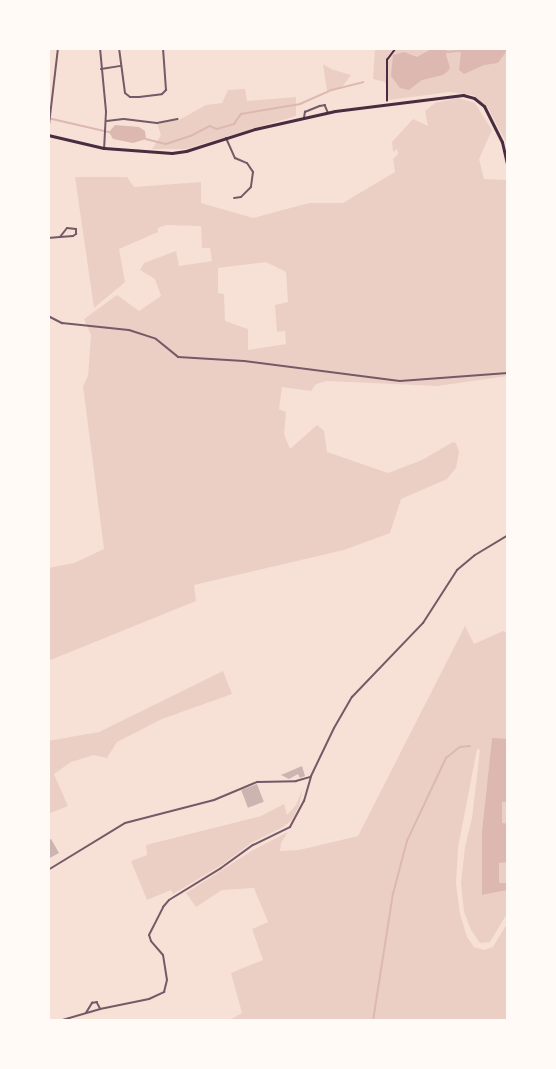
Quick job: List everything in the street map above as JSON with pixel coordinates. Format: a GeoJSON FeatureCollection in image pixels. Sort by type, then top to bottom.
{"type":"FeatureCollection","features":[{"type":"Feature","properties":{"kind":"main road"},"geometry":{"type":"LineString","coordinates":[[48,134],[104,148],[172,153],[328,112],[463,95],[474,98],[484,106],[502,142],[508,167]]}},
{"type":"Feature","properties":{"kind":"street"},"geometry":{"type":"LineString","coordinates":[[48,134],[58,48]]}},
{"type":"Feature","properties":{"kind":"street"},"geometry":{"type":"LineString","coordinates":[[100,48],[106,121],[104,148]]}},
{"type":"Feature","properties":{"kind":"street"},"geometry":{"type":"LineString","coordinates":[[119,48],[125,93],[130,97],[162,94],[168,86],[164,48]]}},
{"type":"Feature","properties":{"kind":"street"},"geometry":{"type":"LineString","coordinates":[[101,69],[121,66]]}},
{"type":"Feature","properties":{"kind":"street"},"geometry":{"type":"LineString","coordinates":[[124,119],[157,123],[178,119]]}},
{"type":"Feature","properties":{"kind":"street"},"geometry":{"type":"LineString","coordinates":[[226,138],[235,158],[247,163],[254,172],[251,187],[241,197],[234,198]]}},
{"type":"Feature","properties":{"kind":"street"},"geometry":{"type":"LineString","coordinates":[[48,238],[60,237],[76,234],[76,229],[67,228],[60,237]]}},
{"type":"Feature","properties":{"kind":"street"},"geometry":{"type":"LineString","coordinates":[[48,316],[62,323],[129,330],[156,339],[178,357],[244,361],[400,381],[508,372]]}},
{"type":"Feature","properties":{"kind":"street"},"geometry":{"type":"LineString","coordinates":[[59,1021],[100,1009],[150,999],[164,993],[167,981],[164,955],[151,941],[149,935],[163,907],[253,845],[290,827],[304,801],[311,776],[340,716],[352,697],[423,623],[453,574],[475,555],[508,535]]}},
{"type":"Feature","properties":{"kind":"street"},"geometry":{"type":"LineString","coordinates":[[48,870],[124,823],[214,800],[257,782],[296,781],[311,776]]}},
{"type":"Feature","properties":{"kind":"lane"},"geometry":{"type":"LineString","coordinates":[[303,118],[305,112],[320,106],[325,105],[328,112]]}},
{"type":"Feature","properties":{"kind":"lane"},"geometry":{"type":"LineString","coordinates":[[106,121],[124,119]]}},
{"type":"Feature","properties":{"kind":"lane"},"geometry":{"type":"LineString","coordinates":[[86,1013],[87,1007],[95,1002],[100,1009]]}},
{"type":"Feature","properties":{"kind":"path"},"geometry":{"type":"LineString","coordinates":[[387,103],[387,60],[396,48]]}},
{"type":"Feature","properties":{"kind":"shaded area"},"geometry":{"type":"Polygon","coordinates":[[[375,48],[508,48],[508,146],[488,108],[473,95],[449,92],[389,100],[385,82],[373,79],[375,48]]]}},
{"type":"Feature","properties":{"kind":"shaded area"},"geometry":{"type":"Polygon","coordinates":[[[433,48],[447,49],[446,55],[450,68],[448,71],[443,75],[422,80],[409,90],[400,88],[391,76],[393,55],[404,52],[417,57],[433,48]]]}},
{"type":"Feature","properties":{"kind":"shaded area"},"geometry":{"type":"Polygon","coordinates":[[[461,48],[508,49],[498,63],[484,65],[464,74],[459,70],[461,53],[457,51],[461,48]]]}},
{"type":"Feature","properties":{"kind":"shaded area"},"geometry":{"type":"Polygon","coordinates":[[[323,64],[351,75],[342,87],[327,91],[323,64]]]}},
{"type":"Feature","properties":{"kind":"shaded area"},"geometry":{"type":"Polygon","coordinates":[[[245,89],[247,101],[296,97],[296,116],[186,149],[152,149],[161,135],[157,124],[179,120],[206,105],[222,103],[228,90],[245,89]]]}},
{"type":"Feature","properties":{"kind":"shaded area"},"geometry":{"type":"Polygon","coordinates":[[[458,98],[475,103],[492,130],[479,159],[484,179],[506,180],[508,186],[508,376],[437,386],[327,381],[316,384],[311,391],[282,387],[279,409],[286,412],[284,434],[290,449],[317,425],[324,431],[327,452],[388,473],[422,460],[453,442],[456,443],[459,452],[456,468],[447,479],[401,499],[390,533],[344,550],[194,585],[196,601],[48,661],[48,568],[74,563],[104,549],[83,386],[88,376],[91,335],[84,319],[117,295],[139,311],[161,296],[155,279],[140,270],[144,263],[176,251],[179,266],[212,261],[210,248],[202,248],[201,226],[166,225],[158,228],[158,232],[119,249],[125,282],[94,308],[75,177],[127,177],[134,187],[201,182],[201,203],[253,218],[309,203],[343,203],[395,172],[393,159],[398,154],[397,149],[393,152],[392,142],[413,119],[428,126],[425,111],[435,103],[458,98]],[[266,262],[218,268],[218,293],[224,294],[225,321],[248,329],[248,350],[286,344],[285,331],[277,332],[275,305],[288,302],[286,272],[266,262]]]}},
{"type":"Feature","properties":{"kind":"shaded area"},"geometry":{"type":"Polygon","coordinates":[[[115,125],[139,127],[145,131],[146,139],[133,143],[113,139],[109,132],[115,125]]]}},
{"type":"Feature","properties":{"kind":"shaded area"},"geometry":{"type":"Polygon","coordinates":[[[465,626],[474,644],[503,631],[508,634],[508,739],[492,739],[482,831],[482,895],[508,890],[508,912],[490,942],[480,943],[471,930],[464,912],[461,883],[465,847],[472,818],[480,750],[477,749],[458,848],[456,884],[460,914],[467,937],[474,947],[484,950],[493,947],[508,922],[508,1021],[228,1021],[242,1013],[231,973],[263,960],[252,929],[268,922],[254,888],[222,890],[196,907],[186,893],[253,850],[288,832],[281,843],[280,851],[299,850],[358,836],[465,626]]]}},
{"type":"Feature","properties":{"kind":"shaded area"},"geometry":{"type":"Polygon","coordinates":[[[223,671],[232,694],[162,719],[117,742],[107,758],[94,755],[71,762],[54,774],[68,806],[48,814],[48,741],[99,732],[223,671]]]}},
{"type":"Feature","properties":{"kind":"shaded area"},"geometry":{"type":"Polygon","coordinates":[[[492,738],[508,739],[508,802],[502,802],[502,823],[508,824],[508,862],[499,863],[499,883],[508,883],[508,890],[482,895],[482,831],[492,738]]]}},
{"type":"Feature","properties":{"kind":"shaded area"},"geometry":{"type":"Polygon","coordinates":[[[303,788],[299,806],[292,820],[283,827],[251,843],[223,864],[173,894],[171,890],[147,900],[131,861],[147,855],[146,845],[261,816],[284,804],[287,815],[296,805],[303,788]]]}},
{"type":"Feature","properties":{"kind":"shaded area"},"geometry":{"type":"Polygon","coordinates":[[[502,802],[508,802],[508,824],[502,824],[502,802]]]}},
{"type":"Feature","properties":{"kind":"shaded area"},"geometry":{"type":"Polygon","coordinates":[[[499,862],[508,862],[508,883],[499,883],[499,862]]]}},
{"type":"Feature","properties":{"kind":"building"},"geometry":{"type":"Polygon","coordinates":[[[302,766],[305,776],[300,778],[298,774],[289,779],[281,775],[302,766]]]}},
{"type":"Feature","properties":{"kind":"building"},"geometry":{"type":"Polygon","coordinates":[[[257,784],[264,802],[248,808],[241,790],[257,784]]]}},
{"type":"Feature","properties":{"kind":"building"},"geometry":{"type":"Polygon","coordinates":[[[51,839],[59,853],[48,859],[48,840],[51,839]]]}},
{"type":"Feature","properties":{"kind":"waterway"},"geometry":{"type":"LineString","coordinates":[[447,52],[457,51]]}},
{"type":"Feature","properties":{"kind":"waterway"},"geometry":{"type":"LineString","coordinates":[[146,139],[166,144],[191,136],[210,126],[217,129],[234,124],[241,114],[300,104],[332,90],[363,82]]}},
{"type":"Feature","properties":{"kind":"waterway"},"geometry":{"type":"LineString","coordinates":[[48,118],[109,132]]}},
{"type":"Feature","properties":{"kind":"waterway"},"geometry":{"type":"LineString","coordinates":[[373,1021],[393,894],[407,841],[446,758],[460,747],[470,746]]}}]}
